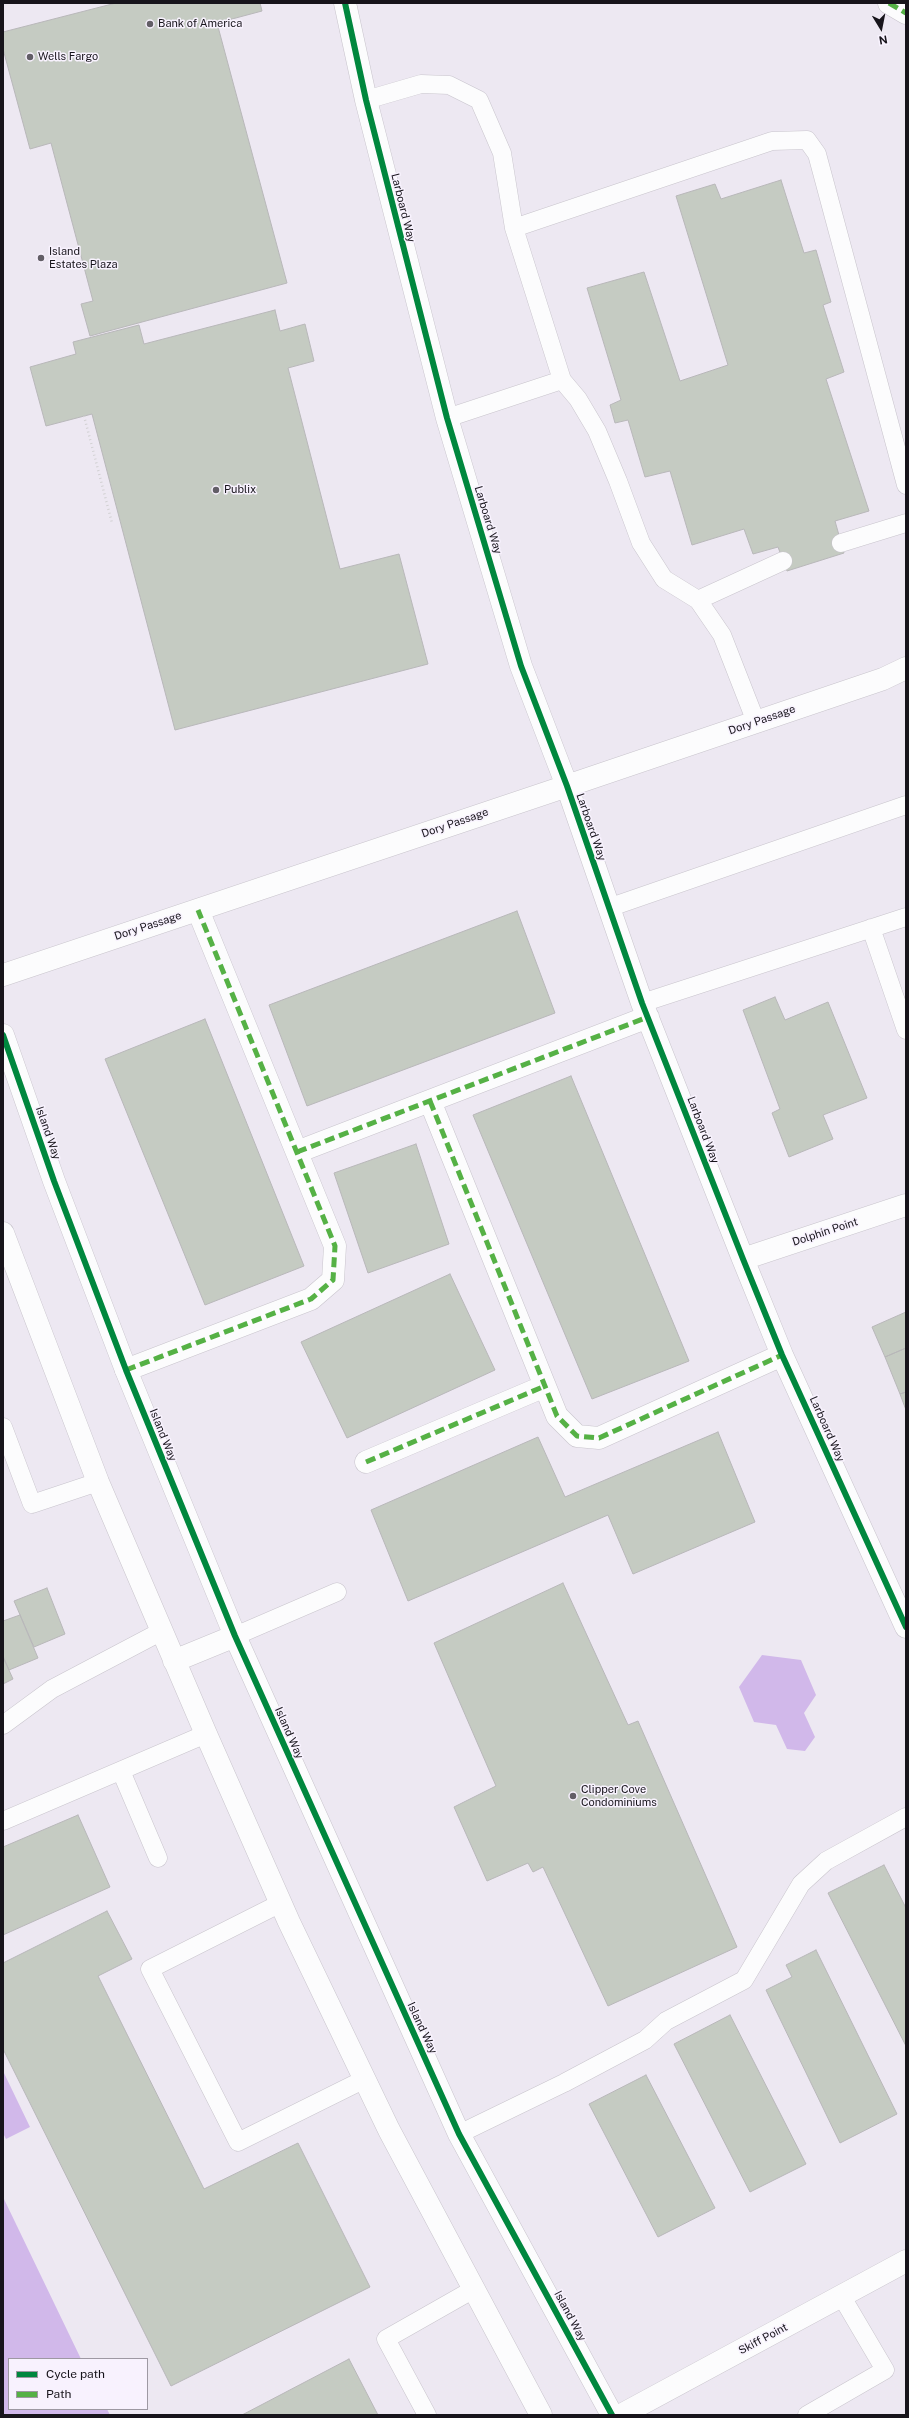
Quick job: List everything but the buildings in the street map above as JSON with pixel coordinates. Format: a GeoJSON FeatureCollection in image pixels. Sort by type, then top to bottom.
{"type":"FeatureCollection","features":[{"type":"Feature","properties":{"kind":"street","name":"Larboard Way"},"geometry":{"type":"LineString","coordinates":[[345,3],[366,100],[446,418],[521,666],[567,786],[608,908],[645,1010],[743,1259],[782,1355],[906,1627]]}},
{"type":"Feature","properties":{"kind":"street"},"geometry":{"type":"LineString","coordinates":[[889,3],[906,13]]}},
{"type":"Feature","properties":{"kind":"street","name":"Dory Passage"},"geometry":{"type":"LineString","coordinates":[[3,975],[883,679],[906,668]]}},
{"type":"Feature","properties":{"kind":"street"},"geometry":{"type":"LineString","coordinates":[[126,1370],[311,1299],[333,1280],[335,1246],[198,910]]}},
{"type":"Feature","properties":{"kind":"street"},"geometry":{"type":"LineString","coordinates":[[297,1152],[430,1101],[645,1010]]}},
{"type":"Feature","properties":{"kind":"street","name":"Island Way"},"geometry":{"type":"LineString","coordinates":[[3,1035],[54,1181],[126,1370],[235,1636],[460,2134],[612,2415]]}},
{"type":"Feature","properties":{"kind":"street"},"geometry":{"type":"LineString","coordinates":[[430,1101],[557,1416],[577,1436],[599,1438],[782,1355]]}},
{"type":"Feature","properties":{"kind":"street","name":"Dolphin Point"},"geometry":{"type":"LineString","coordinates":[[743,1259],[906,1205]]}},
{"type":"Feature","properties":{"kind":"street"},"geometry":{"type":"LineString","coordinates":[[3,1233],[9,1269],[174,1661],[281,1903],[389,2130],[541,2415]]}},
{"type":"Feature","properties":{"kind":"street"},"geometry":{"type":"LineString","coordinates":[[366,1462],[545,1386]]}},
{"type":"Feature","properties":{"kind":"street"},"geometry":{"type":"LineString","coordinates":[[174,1661],[235,1636]]}},
{"type":"Feature","properties":{"kind":"street","name":"Skiff Point"},"geometry":{"type":"LineString","coordinates":[[620,2415],[842,2297],[906,2261]]}},
{"type":"Feature","properties":{"kind":"lane"},"geometry":{"type":"LineString","coordinates":[[366,100],[421,84],[449,85],[479,100],[502,153],[514,228],[562,380],[578,399],[597,431],[618,481],[641,544],[664,579],[698,600],[722,635],[756,722]]}},
{"type":"Feature","properties":{"kind":"lane"},"geometry":{"type":"LineString","coordinates":[[514,228],[772,141],[807,140],[817,154],[906,485]]}},
{"type":"Feature","properties":{"kind":"lane"},"geometry":{"type":"LineString","coordinates":[[446,418],[562,380]]}},
{"type":"Feature","properties":{"kind":"lane"},"geometry":{"type":"LineString","coordinates":[[841,543],[906,523]]}},
{"type":"Feature","properties":{"kind":"lane"},"geometry":{"type":"LineString","coordinates":[[698,600],[783,561]]}},
{"type":"Feature","properties":{"kind":"lane"},"geometry":{"type":"LineString","coordinates":[[608,908],[906,805]]}},
{"type":"Feature","properties":{"kind":"lane"},"geometry":{"type":"LineString","coordinates":[[645,1010],[871,928],[906,917]]}},
{"type":"Feature","properties":{"kind":"lane"},"geometry":{"type":"LineString","coordinates":[[871,928],[906,1030]]}},
{"type":"Feature","properties":{"kind":"lane"},"geometry":{"type":"LineString","coordinates":[[3,1427],[32,1504],[98,1482]]}},
{"type":"Feature","properties":{"kind":"lane"},"geometry":{"type":"LineString","coordinates":[[235,1636],[337,1592]]}},
{"type":"Feature","properties":{"kind":"lane"},"geometry":{"type":"LineString","coordinates":[[3,1725],[52,1689],[162,1631]]}},
{"type":"Feature","properties":{"kind":"lane"},"geometry":{"type":"LineString","coordinates":[[3,1821],[206,1734]]}},
{"type":"Feature","properties":{"kind":"lane"},"geometry":{"type":"LineString","coordinates":[[121,1770],[158,1858]]}},
{"type":"Feature","properties":{"kind":"lane"},"geometry":{"type":"LineString","coordinates":[[460,2134],[564,2083],[646,2040],[666,2021],[744,1980],[801,1884],[826,1861],[906,1817]]}},
{"type":"Feature","properties":{"kind":"lane"},"geometry":{"type":"LineString","coordinates":[[281,1903],[150,1970],[238,2142],[365,2079]]}},
{"type":"Feature","properties":{"kind":"lane"},"geometry":{"type":"LineString","coordinates":[[427,2415],[386,2339],[474,2289]]}},
{"type":"Feature","properties":{"kind":"lane"},"geometry":{"type":"LineString","coordinates":[[807,2415],[885,2370],[842,2297]]}},
{"type":"Feature","properties":{"kind":"path"},"geometry":{"type":"LineString","coordinates":[[84,416],[112,524]]}},
{"type":"Feature","properties":{"kind":"shaded area"},"geometry":{"type":"Polygon","coordinates":[[[762,1655],[801,1660],[816,1695],[804,1713],[815,1737],[805,1751],[787,1749],[776,1725],[754,1722],[739,1687],[762,1655]]]}},
{"type":"Feature","properties":{"kind":"shaded area"},"geometry":{"type":"Polygon","coordinates":[[[3,2071],[30,2127],[6,2139],[3,2133],[3,2071]]]}},
{"type":"Feature","properties":{"kind":"shaded area"},"geometry":{"type":"Polygon","coordinates":[[[3,2197],[81,2358],[8,2358],[8,2410],[108,2410],[110,2415],[3,2415],[3,2197]]]}},
{"type":"Feature","properties":{"kind":"marked path"},"geometry":{"type":"LineString","coordinates":[[889,3],[906,13]]}},
{"type":"Feature","properties":{"kind":"marked path"},"geometry":{"type":"LineString","coordinates":[[126,1370],[311,1299],[333,1280],[335,1246],[198,910]]}},
{"type":"Feature","properties":{"kind":"marked path"},"geometry":{"type":"LineString","coordinates":[[297,1152],[648,1017]]}},
{"type":"Feature","properties":{"kind":"marked path"},"geometry":{"type":"LineString","coordinates":[[430,1101],[557,1416],[577,1436],[599,1438],[782,1355]]}},
{"type":"Feature","properties":{"kind":"marked path"},"geometry":{"type":"LineString","coordinates":[[366,1462],[545,1386]]}},
{"type":"Feature","properties":{"kind":"cycle path"},"geometry":{"type":"LineString","coordinates":[[345,3],[366,100],[447,418],[521,666],[567,786],[642,1003],[743,1259],[782,1355],[906,1627]]}},
{"type":"Feature","properties":{"kind":"cycle path"},"geometry":{"type":"LineString","coordinates":[[3,1035],[54,1181],[126,1370],[235,1636],[459,2134],[612,2415]]}},
{"type":"Feature","properties":{"kind":"place","name":"Bank of America"},"geometry":{"type":"Point","coordinates":[150,24]}},
{"type":"Feature","properties":{"kind":"place","name":"Wells Fargo"},"geometry":{"type":"Point","coordinates":[30,57]}},
{"type":"Feature","properties":{"kind":"place","name":"Island Estates Plaza"},"geometry":{"type":"Point","coordinates":[41,258]}},
{"type":"Feature","properties":{"kind":"place","name":"Publix"},"geometry":{"type":"Point","coordinates":[216,490]}},
{"type":"Feature","properties":{"kind":"place","name":"Clipper Cove Condominiums"},"geometry":{"type":"Point","coordinates":[573,1796]}}]}
